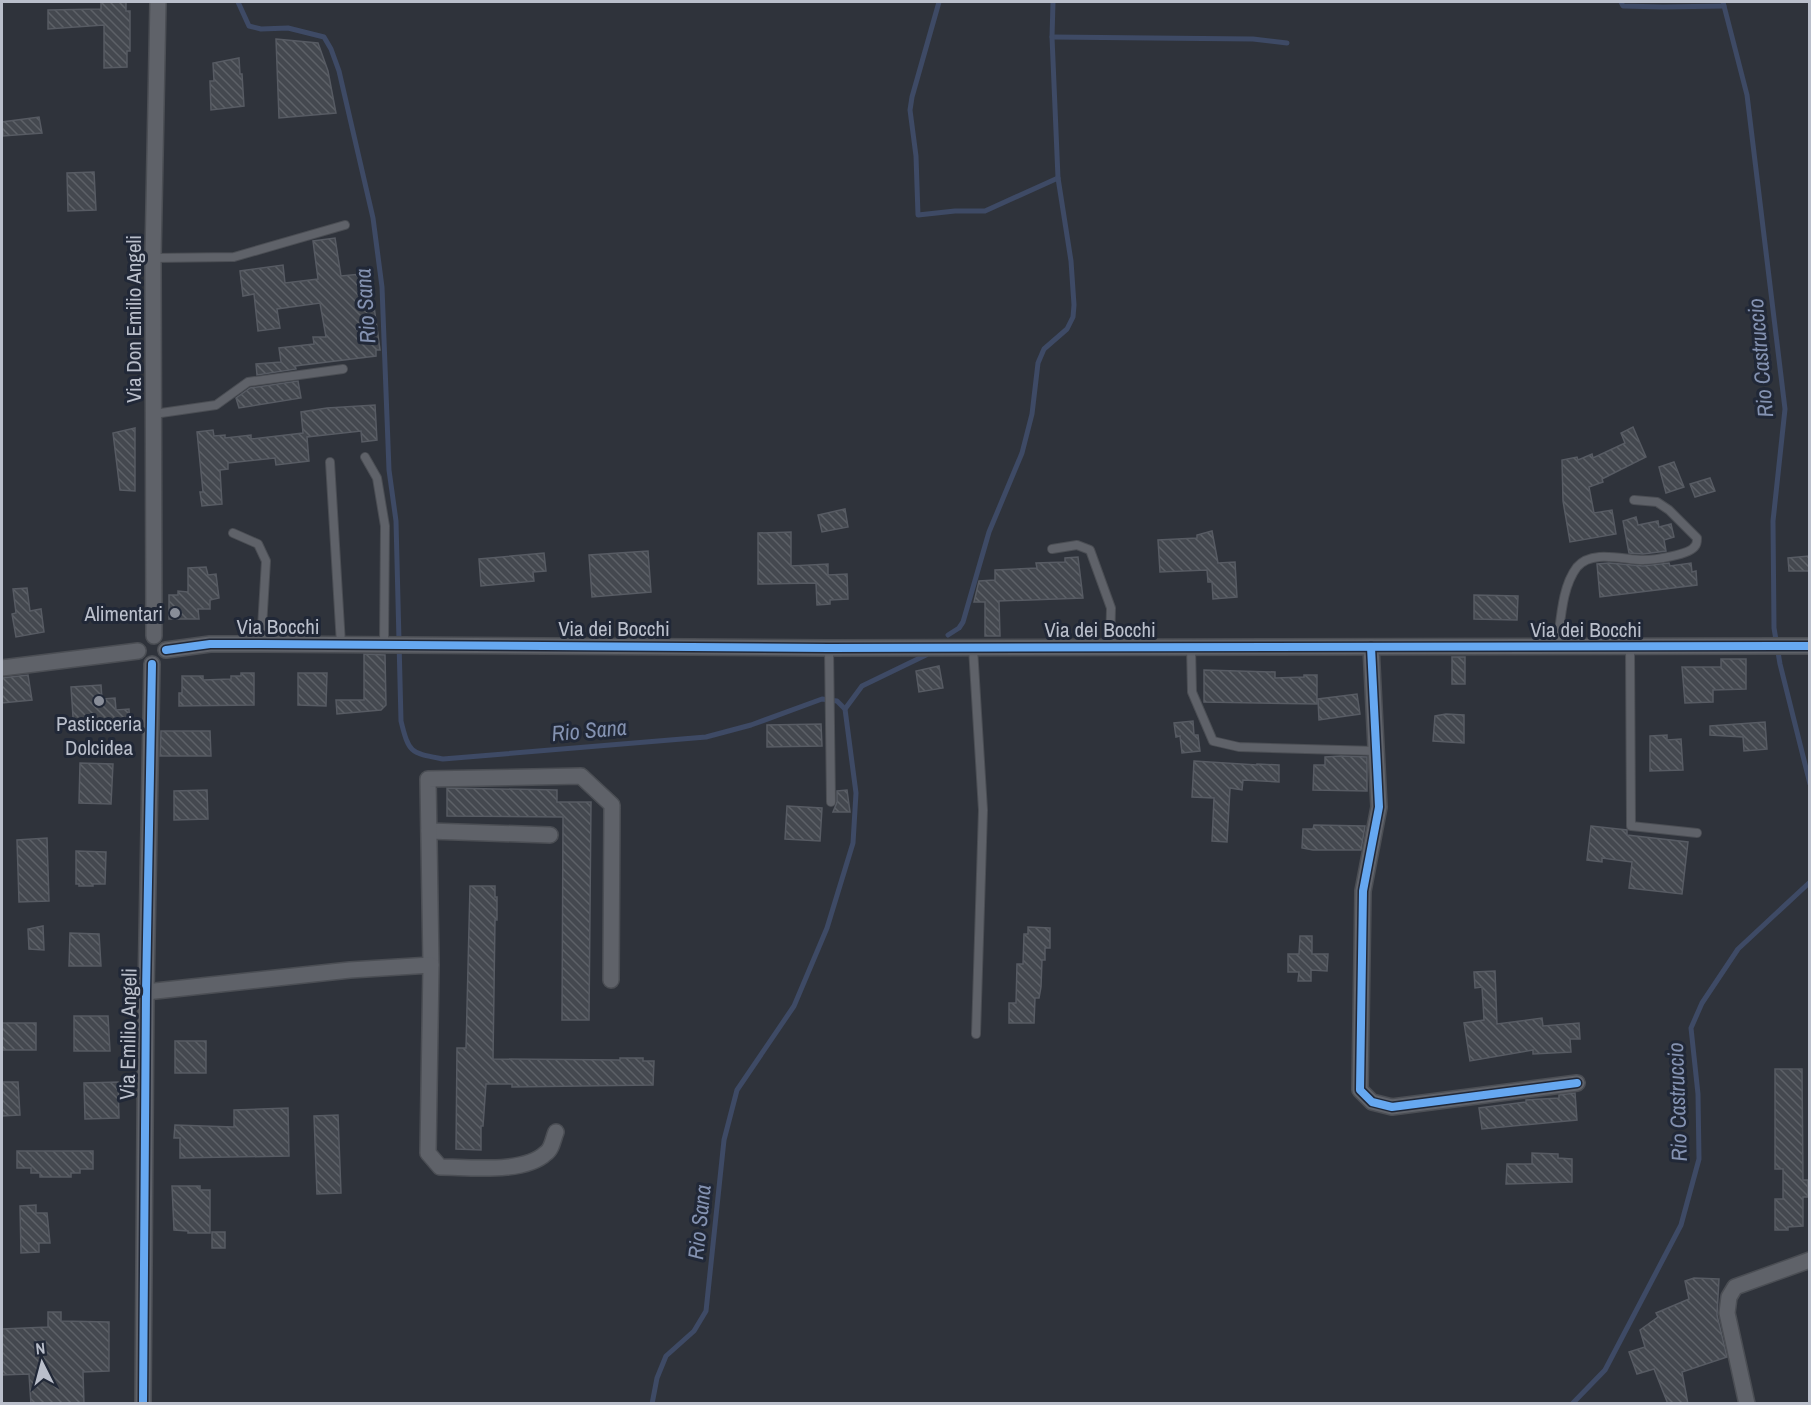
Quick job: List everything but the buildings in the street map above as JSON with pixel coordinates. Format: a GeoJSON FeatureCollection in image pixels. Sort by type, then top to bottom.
{"type":"FeatureCollection","features":[{"type":"Feature","properties":{"kind":"street","name":"Via Don Emilio Angeli"},"geometry":{"type":"LineString","coordinates":[[154,636],[153,258],[158,2]]}},
{"type":"Feature","properties":{"kind":"street"},"geometry":{"type":"LineString","coordinates":[[154,636],[162,641],[166,650],[161,662],[148,664],[140,659],[138,646],[144,638],[154,636]]}},
{"type":"Feature","properties":{"kind":"street","name":"Via Bocchi"},"geometry":{"type":"LineString","coordinates":[[166,650],[210,644],[387,645]]}},
{"type":"Feature","properties":{"kind":"street","name":"Via dei Bocchi"},"geometry":{"type":"LineString","coordinates":[[387,645],[829,648],[1809,646]]}},
{"type":"Feature","properties":{"kind":"street"},"geometry":{"type":"LineString","coordinates":[[1371,647],[1379,807],[1363,891],[1360,1090],[1372,1102],[1392,1107],[1577,1083]]}},
{"type":"Feature","properties":{"kind":"street"},"geometry":{"type":"LineString","coordinates":[[2,668],[138,651]]}},
{"type":"Feature","properties":{"kind":"street","name":"Via Emilio Angeli"},"geometry":{"type":"LineString","coordinates":[[143,1404],[146,992],[152,664]]}},
{"type":"Feature","properties":{"kind":"street"},"geometry":{"type":"LineString","coordinates":[[556,1132],[549,1152],[537,1160],[516,1167],[440,1167],[428,1153],[431,965],[428,779],[581,776],[612,805],[611,980]]}},
{"type":"Feature","properties":{"kind":"street"},"geometry":{"type":"LineString","coordinates":[[429,831],[550,835]]}},
{"type":"Feature","properties":{"kind":"street"},"geometry":{"type":"LineString","coordinates":[[146,992],[350,970],[431,965]]}},
{"type":"Feature","properties":{"kind":"street"},"geometry":{"type":"LineString","coordinates":[[1747,1404],[1727,1313],[1729,1297],[1735,1287],[1809,1260]]}},
{"type":"Feature","properties":{"kind":"lane"},"geometry":{"type":"LineString","coordinates":[[153,258],[234,257],[345,225]]}},
{"type":"Feature","properties":{"kind":"lane"},"geometry":{"type":"LineString","coordinates":[[154,414],[216,405],[248,382],[343,369]]}},
{"type":"Feature","properties":{"kind":"lane"},"geometry":{"type":"LineString","coordinates":[[365,457],[377,478],[385,526],[387,645]]}},
{"type":"Feature","properties":{"kind":"lane"},"geometry":{"type":"LineString","coordinates":[[330,462],[341,644]]}},
{"type":"Feature","properties":{"kind":"lane"},"geometry":{"type":"LineString","coordinates":[[1557,646],[1568,582],[1579,565],[1590,559],[1607,557],[1642,560],[1662,558],[1694,549],[1697,538],[1669,510],[1657,502],[1634,500]]}},
{"type":"Feature","properties":{"kind":"lane"},"geometry":{"type":"LineString","coordinates":[[233,533],[258,544],[266,561],[261,644]]}},
{"type":"Feature","properties":{"kind":"lane"},"geometry":{"type":"LineString","coordinates":[[1052,549],[1077,545],[1090,550],[1111,608],[1110,647]]}},
{"type":"Feature","properties":{"kind":"lane"},"geometry":{"type":"LineString","coordinates":[[1191,647],[1192,692],[1213,741],[1239,747],[1376,751]]}},
{"type":"Feature","properties":{"kind":"lane"},"geometry":{"type":"LineString","coordinates":[[1630,647],[1631,826],[1697,833]]}},
{"type":"Feature","properties":{"kind":"lane"},"geometry":{"type":"LineString","coordinates":[[829,648],[831,802]]}},
{"type":"Feature","properties":{"kind":"lane"},"geometry":{"type":"LineString","coordinates":[[973,648],[983,810],[976,1034]]}},
{"type":"Feature","properties":{"kind":"waterway","name":"Rio Sana"},"geometry":{"type":"LineString","coordinates":[[238,2],[249,26],[261,29],[288,28],[324,37],[339,71],[373,218],[382,287],[389,470],[396,521],[401,721],[409,746],[418,753],[443,759],[706,737],[751,725],[822,699],[837,701],[845,709],[856,793],[853,843],[827,928],[794,1006],[737,1090],[724,1140],[706,1311],[694,1331],[666,1356],[657,1378],[652,1404]]}},
{"type":"Feature","properties":{"kind":"waterway"},"geometry":{"type":"LineString","coordinates":[[939,2],[910,110],[916,156],[918,215],[985,211],[1058,178]]}},
{"type":"Feature","properties":{"kind":"waterway"},"geometry":{"type":"LineString","coordinates":[[948,635],[959,628],[963,622],[989,532],[1022,453],[1032,414],[1038,363],[1044,349],[1067,329],[1073,317],[1071,261],[1058,178],[1052,37],[1053,2]]}},
{"type":"Feature","properties":{"kind":"waterway"},"geometry":{"type":"LineString","coordinates":[[1621,2],[1623,6],[1724,6]]}},
{"type":"Feature","properties":{"kind":"waterway","name":"Rio Castruccio"},"geometry":{"type":"LineString","coordinates":[[1723,2],[1747,95],[1785,409],[1773,521],[1774,628],[1780,664],[1810,784]]}},
{"type":"Feature","properties":{"kind":"waterway"},"geometry":{"type":"LineString","coordinates":[[1052,37],[1253,39],[1287,43]]}},
{"type":"Feature","properties":{"kind":"waterway"},"geometry":{"type":"LineString","coordinates":[[845,709],[862,686],[926,655]]}},
{"type":"Feature","properties":{"kind":"waterway","name":"Rio Castruccio"},"geometry":{"type":"LineString","coordinates":[[1572,1404],[1605,1370],[1681,1225],[1699,1159],[1698,1094],[1691,1028],[1702,1003],[1738,949],[1810,882]]}},
{"type":"Feature","properties":{"kind":"cycle path"},"geometry":{"type":"LineString","coordinates":[[166,650],[210,644],[829,648],[1810,646]]}},
{"type":"Feature","properties":{"kind":"cycle path"},"geometry":{"type":"LineString","coordinates":[[1371,647],[1379,807],[1363,891],[1360,1090],[1372,1102],[1392,1107],[1577,1083]]}},
{"type":"Feature","properties":{"kind":"cycle path"},"geometry":{"type":"LineString","coordinates":[[143,1404],[146,992],[152,664]]}},
{"type":"Feature","properties":{"kind":"place","name":"Alimentari"},"geometry":{"type":"Point","coordinates":[175,613]}},
{"type":"Feature","properties":{"kind":"place","name":"Pasticceria Dolcidea"},"geometry":{"type":"Point","coordinates":[99,701]}}]}
